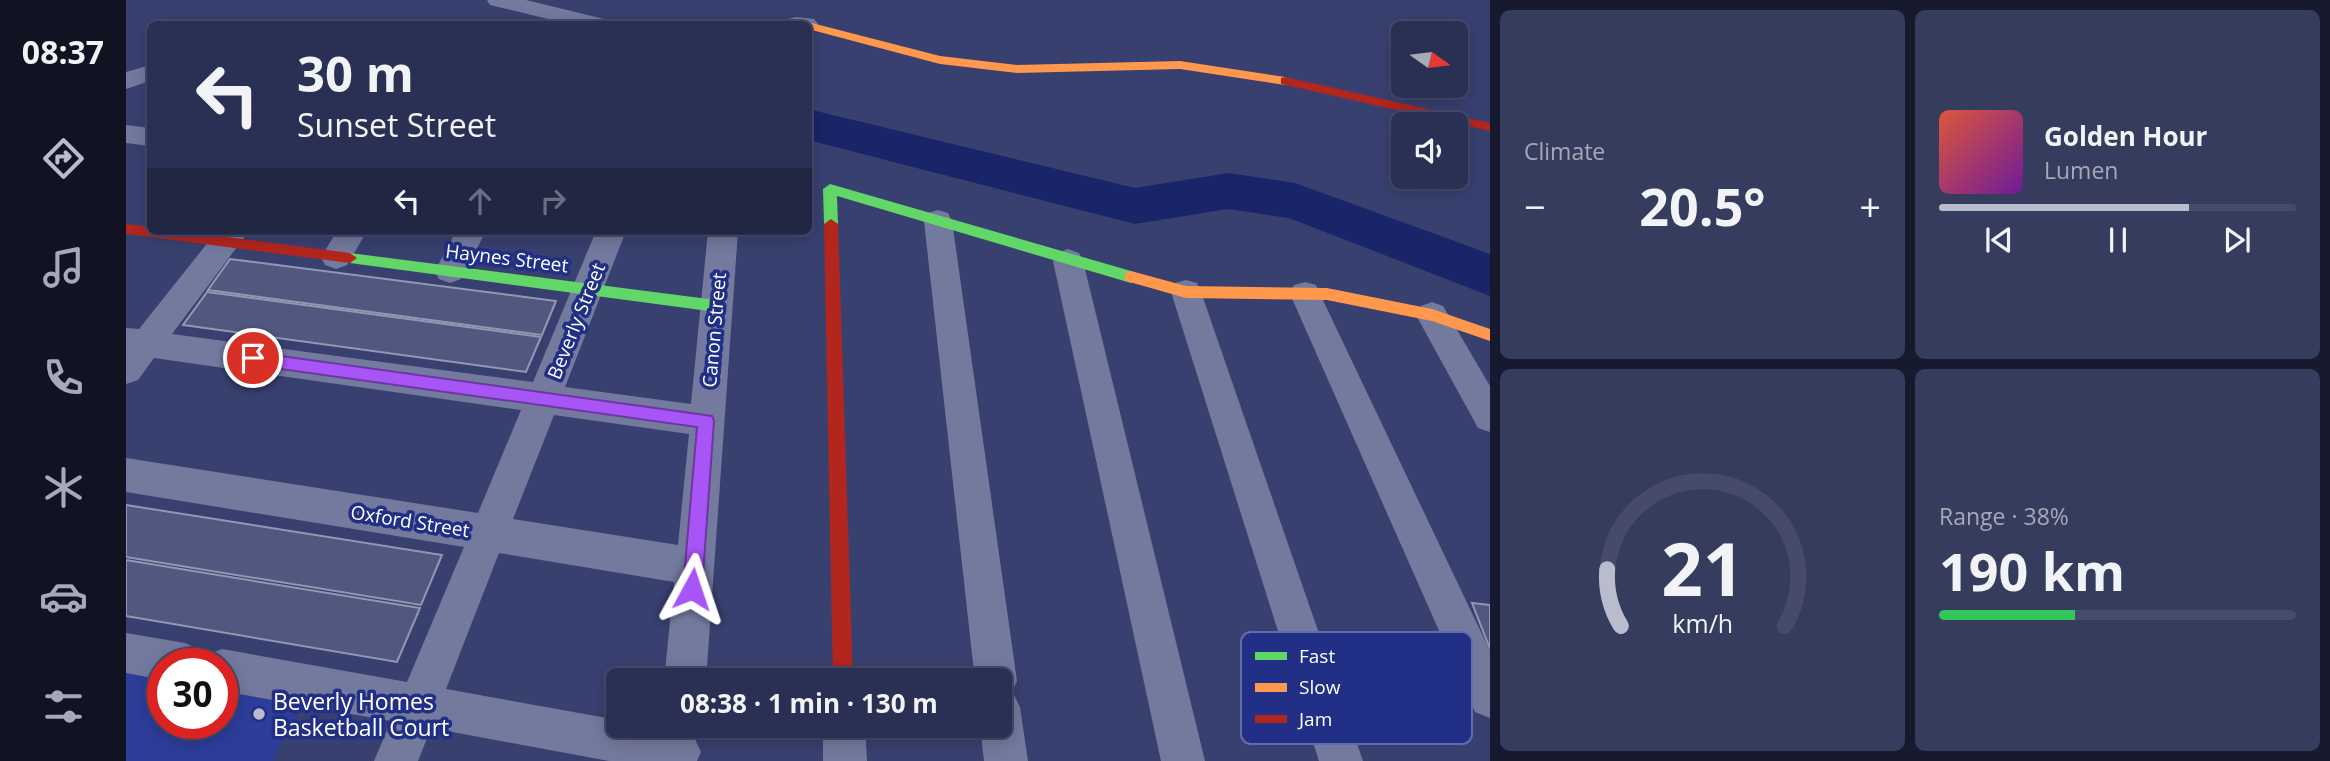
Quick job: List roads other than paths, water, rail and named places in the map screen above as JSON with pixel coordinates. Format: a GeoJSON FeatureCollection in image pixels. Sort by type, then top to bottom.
{"type":"FeatureCollection","features":[{"type":"Feature","properties":{"kind":"street"},"geometry":{"type":"LineString","coordinates":[[498,0],[584,21]]}},
{"type":"Feature","properties":{"kind":"street"},"geometry":{"type":"LineString","coordinates":[[812,26],[940,60],[1017,69],[1180,65],[1268,77],[1490,127]]}},
{"type":"Feature","properties":{"kind":"street"},"geometry":{"type":"LineString","coordinates":[[126,134],[147,137]]}},
{"type":"Feature","properties":{"kind":"street"},"geometry":{"type":"LineString","coordinates":[[843,668],[830,189],[1068,261],[1186,292],[1327,294],[1432,315],[1490,335]]}},
{"type":"Feature","properties":{"kind":"street"},"geometry":{"type":"LineString","coordinates":[[939,221],[994,668]]}},
{"type":"Feature","properties":{"kind":"street","name":"Haynes Street"},"geometry":{"type":"LineString","coordinates":[[126,229],[147,231]]}},
{"type":"Feature","properties":{"kind":"street","name":"Haynes Street"},"geometry":{"type":"LineString","coordinates":[[203,235],[229,237],[336,257],[716,306]]}},
{"type":"Feature","properties":{"kind":"street"},"geometry":{"type":"LineString","coordinates":[[336,257],[350,235]]}},
{"type":"Feature","properties":{"kind":"street"},"geometry":{"type":"LineString","coordinates":[[450,271],[469,235]]}},
{"type":"Feature","properties":{"kind":"street","name":"Beverly Street"},"geometry":{"type":"LineString","coordinates":[[396,761],[609,235]]}},
{"type":"Feature","properties":{"kind":"street","name":"Canon Street"},"geometry":{"type":"LineString","coordinates":[[686,668],[723,235]]}},
{"type":"Feature","properties":{"kind":"street"},"geometry":{"type":"LineString","coordinates":[[126,370],[136,342],[229,237]]}},
{"type":"Feature","properties":{"kind":"street"},"geometry":{"type":"LineString","coordinates":[[1068,261],[1183,761]]}},
{"type":"Feature","properties":{"kind":"street"},"geometry":{"type":"LineString","coordinates":[[1186,292],[1298,632]]}},
{"type":"Feature","properties":{"kind":"street"},"geometry":{"type":"LineString","coordinates":[[1305,293],[1460,632]]}},
{"type":"Feature","properties":{"kind":"street"},"geometry":{"type":"LineString","coordinates":[[1432,315],[1490,417]]}},
{"type":"Feature","properties":{"kind":"street"},"geometry":{"type":"LineString","coordinates":[[136,342],[706,421]]}},
{"type":"Feature","properties":{"kind":"street","name":"Oxford Street"},"geometry":{"type":"LineString","coordinates":[[126,475],[694,566]]}},
{"type":"Feature","properties":{"kind":"street"},"geometry":{"type":"LineString","coordinates":[[126,653],[147,656]]}},
{"type":"Feature","properties":{"kind":"street"},"geometry":{"type":"LineString","coordinates":[[1472,658],[1490,697]]}},
{"type":"Feature","properties":{"kind":"street"},"geometry":{"type":"LineString","coordinates":[[238,673],[679,746]]}},
{"type":"Feature","properties":{"kind":"street"},"geometry":{"type":"LineString","coordinates":[[844,738],[845,761]]}},
{"type":"Feature","properties":{"kind":"street"},"geometry":{"type":"LineString","coordinates":[[1003,738],[1006,761]]}},
{"type":"Feature","properties":{"kind":"street"},"geometry":{"type":"LineString","coordinates":[[1335,744],[1341,761]]}},
{"type":"Feature","properties":{"kind":"waterway"},"geometry":{"type":"LineString","coordinates":[[812,125],[1135,206],[1228,191],[1295,201],[1490,275]]}},
{"type":"Feature","properties":{"kind":"place","name":"Beverly Homes Basketball Court"},"geometry":{"type":"Point","coordinates":[259,714]}}]}
